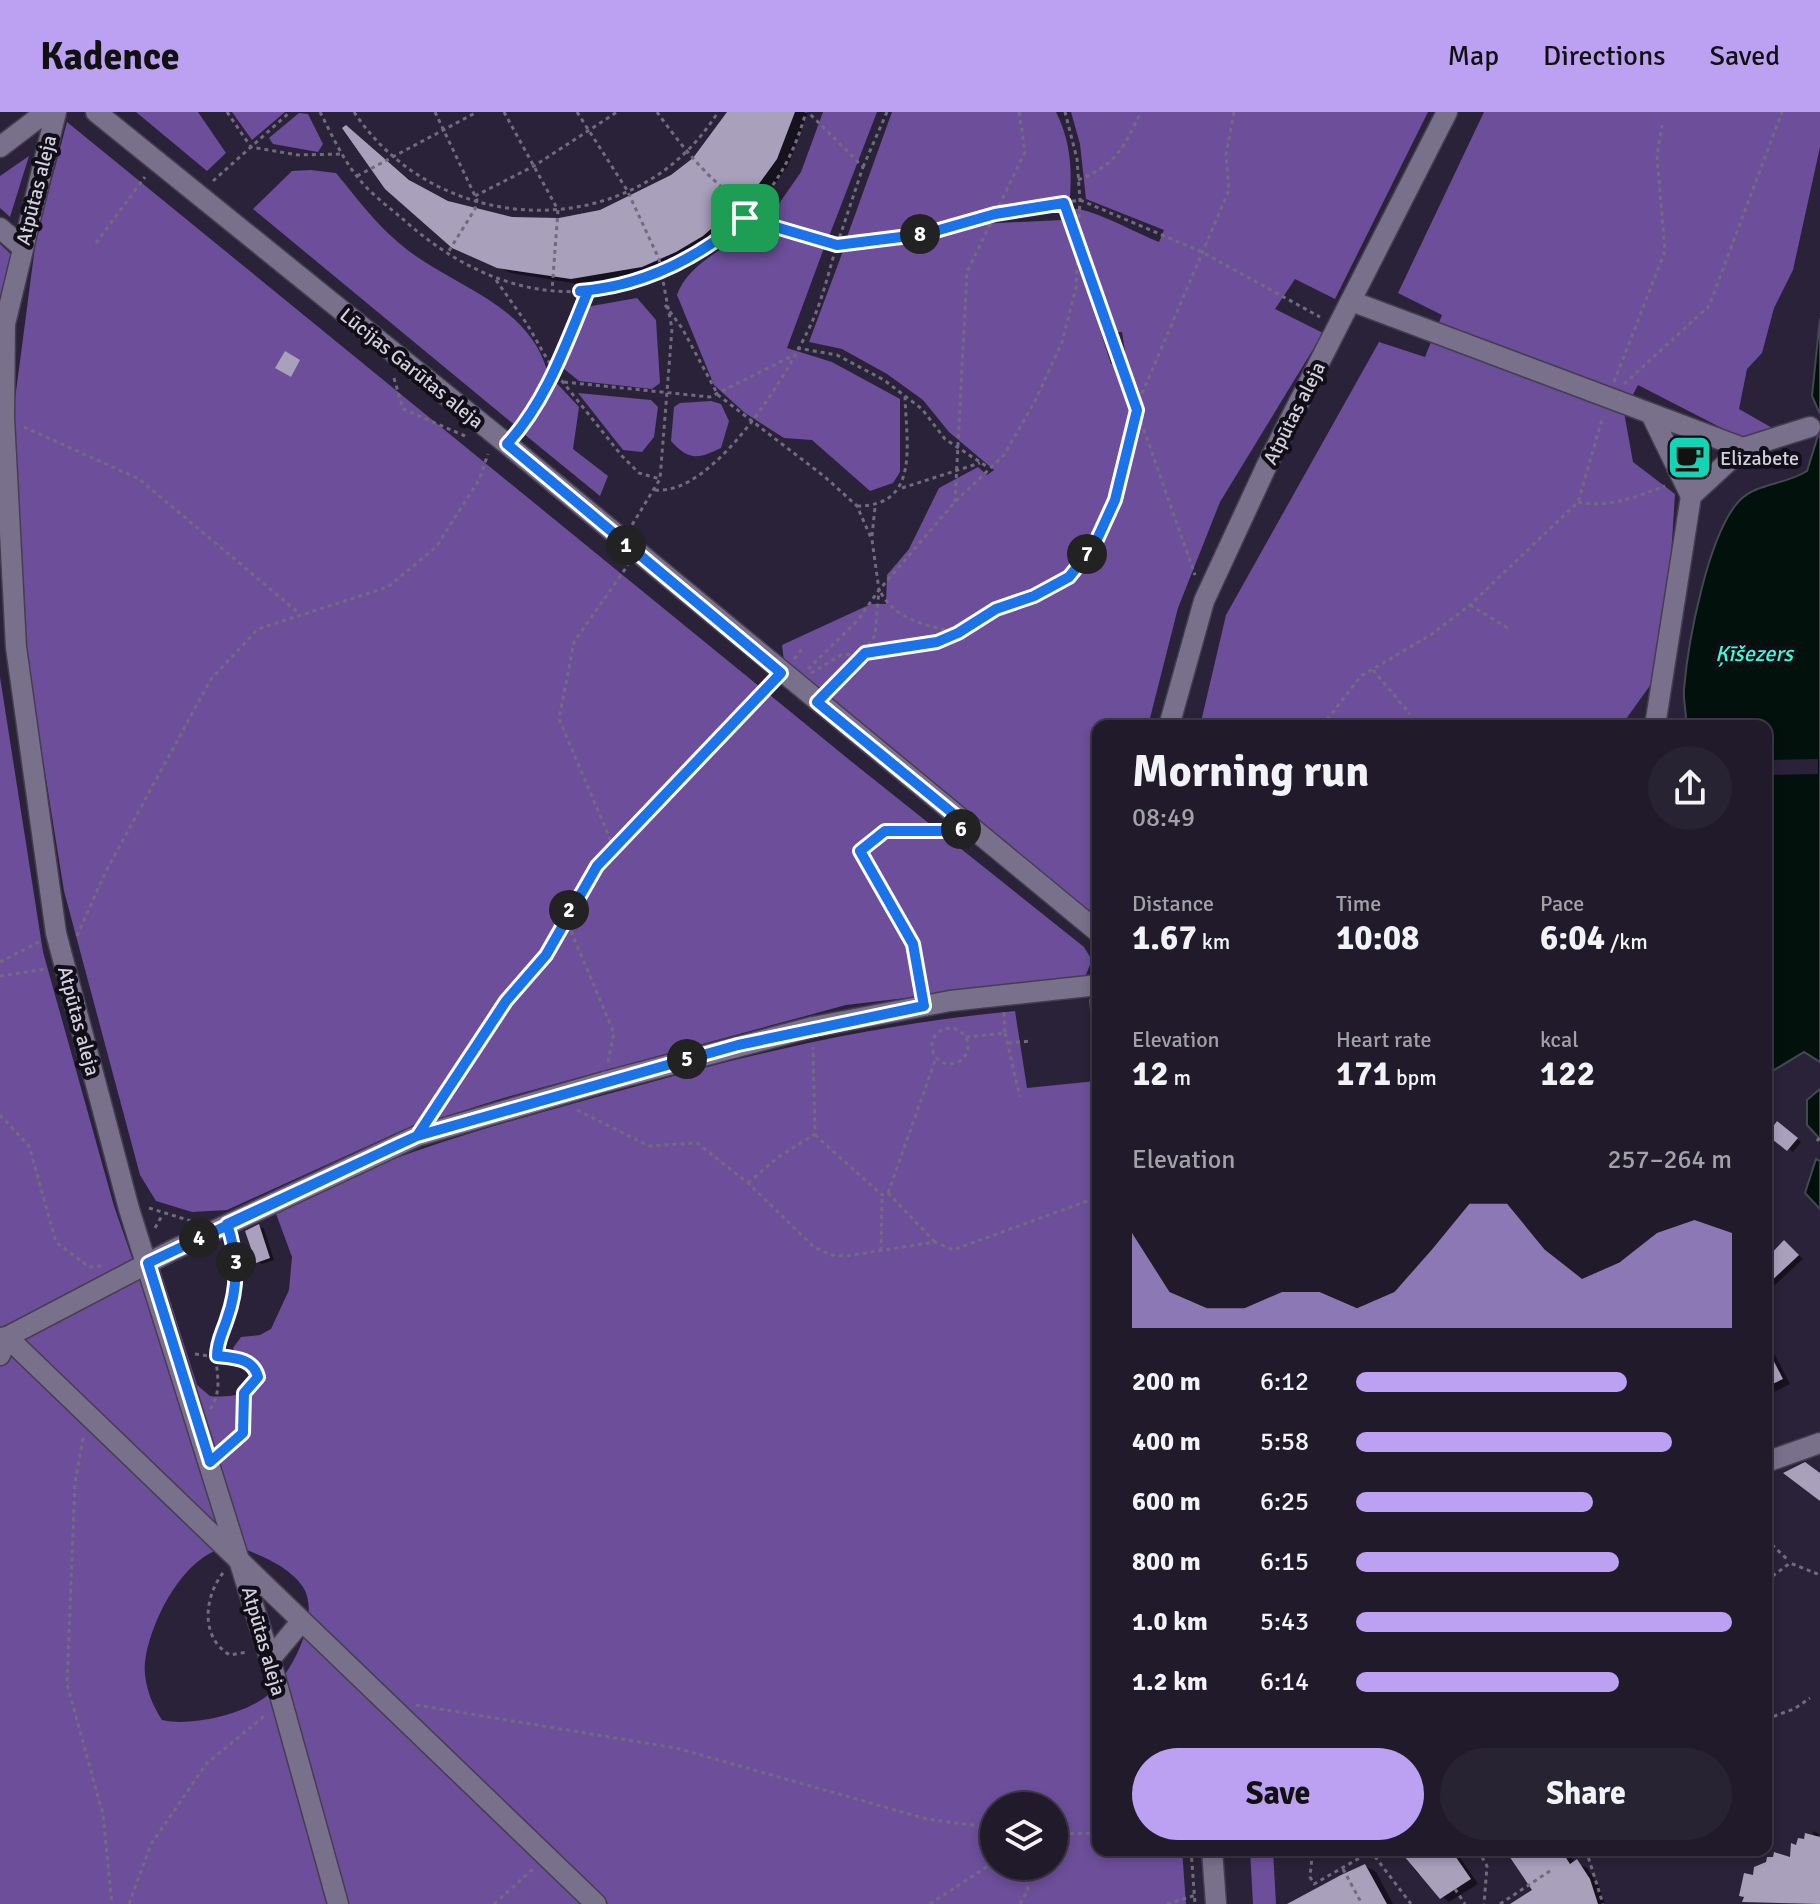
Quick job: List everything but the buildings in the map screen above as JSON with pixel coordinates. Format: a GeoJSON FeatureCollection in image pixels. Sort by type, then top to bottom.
{"type":"FeatureCollection","features":[{"type":"Feature","properties":{"kind":"street"},"geometry":{"type":"LineString","coordinates":[[0,147],[46,112]]}},
{"type":"Feature","properties":{"kind":"street","name":"Atpūtas aleja"},"geometry":{"type":"LineString","coordinates":[[56,112],[5,324],[4,418],[16,647],[56,933],[129,1209],[268,1653],[338,1904]]}},
{"type":"Feature","properties":{"kind":"street","name":"Lūcijas Garūtas aleja"},"geometry":{"type":"LineString","coordinates":[[96,112],[499,446],[620,540],[1092,927]]}},
{"type":"Feature","properties":{"kind":"street","name":"Atpūtas aleja"},"geometry":{"type":"LineString","coordinates":[[1171,720],[1204,601],[1267,465],[1447,112]]}},
{"type":"Feature","properties":{"kind":"street"},"geometry":{"type":"LineString","coordinates":[[0,228],[22,247]]}},
{"type":"Feature","properties":{"kind":"street"},"geometry":{"type":"LineString","coordinates":[[1351,301],[1743,448]]}},
{"type":"Feature","properties":{"kind":"street"},"geometry":{"type":"LineString","coordinates":[[1651,414],[1691,496],[1656,720]]}},
{"type":"Feature","properties":{"kind":"street"},"geometry":{"type":"LineString","coordinates":[[1691,496],[1743,448],[1810,427]]}},
{"type":"Feature","properties":{"kind":"street"},"geometry":{"type":"LineString","coordinates":[[596,1904],[87,1415],[2,1344],[148,1263],[417,1136],[553,1096],[813,1027],[924,1006],[1092,986]]}},
{"type":"Feature","properties":{"kind":"street"},"geometry":{"type":"LineString","coordinates":[[1772,1460],[1820,1443]]}},
{"type":"Feature","properties":{"kind":"street"},"geometry":{"type":"LineString","coordinates":[[268,1653],[301,1622]]}},
{"type":"Feature","properties":{"kind":"street"},"geometry":{"type":"LineString","coordinates":[[1208,1896],[1211,1856]]}},
{"type":"Feature","properties":{"kind":"path"},"geometry":{"type":"LineString","coordinates":[[227,112],[251,147],[298,155],[342,154]]}},
{"type":"Feature","properties":{"kind":"path"},"geometry":{"type":"LineString","coordinates":[[201,196],[290,112]]}},
{"type":"Feature","properties":{"kind":"path"},"geometry":{"type":"LineString","coordinates":[[320,112],[357,176],[447,254],[496,280],[552,290],[588,291]]}},
{"type":"Feature","properties":{"kind":"path"},"geometry":{"type":"LineString","coordinates":[[354,112],[368,134],[418,176],[477,204],[558,210],[604,201],[642,184],[687,151],[718,112]]}},
{"type":"Feature","properties":{"kind":"path"},"geometry":{"type":"LineString","coordinates":[[435,112],[477,204],[447,254]]}},
{"type":"Feature","properties":{"kind":"path"},"geometry":{"type":"LineString","coordinates":[[357,176],[477,112]]}},
{"type":"Feature","properties":{"kind":"path"},"geometry":{"type":"LineString","coordinates":[[504,112],[558,210],[552,290]]}},
{"type":"Feature","properties":{"kind":"path"},"geometry":{"type":"LineString","coordinates":[[577,112],[627,190],[659,259],[665,305],[672,329],[660,479],[620,540]]}},
{"type":"Feature","properties":{"kind":"path"},"geometry":{"type":"LineString","coordinates":[[475,196],[534,166],[617,112]]}},
{"type":"Feature","properties":{"kind":"path"},"geometry":{"type":"LineString","coordinates":[[657,112],[687,151],[743,203],[755,208]]}},
{"type":"Feature","properties":{"kind":"path"},"geometry":{"type":"LineString","coordinates":[[588,291],[580,291],[608,289],[662,273],[745,218],[793,155],[807,112],[863,167]]}},
{"type":"Feature","properties":{"kind":"path"},"geometry":{"type":"LineString","coordinates":[[655,490],[671,491],[687,484],[734,444],[793,355],[812,322],[863,167],[887,112]]}},
{"type":"Feature","properties":{"kind":"path"},"geometry":{"type":"LineString","coordinates":[[955,502],[967,272],[1025,152],[1019,112]]}},
{"type":"Feature","properties":{"kind":"path"},"geometry":{"type":"LineString","coordinates":[[417,1136],[506,1001],[546,955],[565,917],[597,866],[788,678],[858,620],[879,590],[955,502],[1004,455],[1035,401],[1062,342],[1076,288],[1080,200],[1065,112]]}},
{"type":"Feature","properties":{"kind":"path"},"geometry":{"type":"LineString","coordinates":[[1078,180],[1104,169],[1124,146],[1141,112]]}},
{"type":"Feature","properties":{"kind":"path"},"geometry":{"type":"LineString","coordinates":[[788,678],[841,655],[937,642],[958,633],[996,609],[1034,596],[1069,577],[1094,546],[1115,500],[1137,410],[1229,190],[1226,155],[1234,112]]}},
{"type":"Feature","properties":{"kind":"path"},"geometry":{"type":"LineString","coordinates":[[1609,397],[1709,306],[1782,112]]}},
{"type":"Feature","properties":{"kind":"path"},"geometry":{"type":"LineString","coordinates":[[1327,720],[1361,676],[1432,634],[1470,605],[1578,502],[1626,344],[1665,251],[1657,156],[1662,125]]}},
{"type":"Feature","properties":{"kind":"path"},"geometry":{"type":"LineString","coordinates":[[96,243],[157,162]]}},
{"type":"Feature","properties":{"kind":"path"},"geometry":{"type":"LineString","coordinates":[[745,218],[837,245],[925,234],[995,214],[1080,200],[1202,252],[1339,326]]}},
{"type":"Feature","properties":{"kind":"path"},"geometry":{"type":"LineString","coordinates":[[1064,203],[1204,601]]}},
{"type":"Feature","properties":{"kind":"path"},"geometry":{"type":"LineString","coordinates":[[496,280],[527,324],[554,371],[622,456],[639,473],[660,479]]}},
{"type":"Feature","properties":{"kind":"path"},"geometry":{"type":"LineString","coordinates":[[0,976],[64,967],[105,873],[211,679],[258,629],[388,587],[436,547],[499,446],[520,430],[554,371],[588,291]]}},
{"type":"Feature","properties":{"kind":"path"},"geometry":{"type":"LineString","coordinates":[[665,305],[682,328],[718,395],[749,423],[825,477],[857,506],[872,540]]}},
{"type":"Feature","properties":{"kind":"path"},"geometry":{"type":"LineString","coordinates":[[797,348],[837,355],[884,380],[922,409],[945,439],[989,469]]}},
{"type":"Feature","properties":{"kind":"path"},"geometry":{"type":"LineString","coordinates":[[564,382],[667,395],[718,395],[778,366],[793,355]]}},
{"type":"Feature","properties":{"kind":"path"},"geometry":{"type":"LineString","coordinates":[[390,372],[396,381],[403,409],[476,441]]}},
{"type":"Feature","properties":{"kind":"path"},"geometry":{"type":"LineString","coordinates":[[902,488],[906,474],[905,396]]}},
{"type":"Feature","properties":{"kind":"path"},"geometry":{"type":"LineString","coordinates":[[4,418],[139,479],[300,614]]}},
{"type":"Feature","properties":{"kind":"path"},"geometry":{"type":"LineString","coordinates":[[857,506],[875,506],[902,488],[980,463]]}},
{"type":"Feature","properties":{"kind":"path"},"geometry":{"type":"LineString","coordinates":[[1578,502],[1599,506],[1613,504],[1672,483]]}},
{"type":"Feature","properties":{"kind":"path"},"geometry":{"type":"LineString","coordinates":[[817,702],[865,653],[875,635],[879,590],[872,540],[875,506]]}},
{"type":"Feature","properties":{"kind":"path"},"geometry":{"type":"LineString","coordinates":[[614,849],[559,719],[574,642],[630,562]]}},
{"type":"Feature","properties":{"kind":"path"},"geometry":{"type":"LineString","coordinates":[[879,590],[887,605],[911,620],[958,633]]}},
{"type":"Feature","properties":{"kind":"path"},"geometry":{"type":"LineString","coordinates":[[1470,605],[1511,630]]}},
{"type":"Feature","properties":{"kind":"path"},"geometry":{"type":"LineString","coordinates":[[1373,670],[1410,714]]}},
{"type":"Feature","properties":{"kind":"path"},"geometry":{"type":"LineString","coordinates":[[924,1006],[913,944],[860,851],[885,831],[958,831],[967,825]]}},
{"type":"Feature","properties":{"kind":"path"},"geometry":{"type":"LineString","coordinates":[[565,917],[614,1033],[604,1082]]}},
{"type":"Feature","properties":{"kind":"path"},"geometry":{"type":"LineString","coordinates":[[0,962],[56,933]]}},
{"type":"Feature","properties":{"kind":"path"},"geometry":{"type":"LineString","coordinates":[[1002,995],[1005,1033],[1020,1097]]}},
{"type":"Feature","properties":{"kind":"path"},"geometry":{"type":"LineString","coordinates":[[813,1027],[815,1134],[882,1195],[881,1251]]}},
{"type":"Feature","properties":{"kind":"path"},"geometry":{"type":"LineString","coordinates":[[888,1193],[936,1058],[932,1043],[939,1031],[950,1028],[966,1037],[1005,1033]]}},
{"type":"Feature","properties":{"kind":"path"},"geometry":{"type":"LineString","coordinates":[[936,1058],[953,1064],[963,1059],[968,1048],[966,1037]]}},
{"type":"Feature","properties":{"kind":"path"},"geometry":{"type":"LineString","coordinates":[[1008,1043],[1032,1041]]}},
{"type":"Feature","properties":{"kind":"path"},"geometry":{"type":"LineString","coordinates":[[553,1096],[649,1146],[697,1143],[748,1183],[814,1247],[831,1255],[846,1256],[935,1242]]}},
{"type":"Feature","properties":{"kind":"path"},"geometry":{"type":"LineString","coordinates":[[0,1115],[29,1146],[56,1242],[89,1267],[104,1266]]}},
{"type":"Feature","properties":{"kind":"path"},"geometry":{"type":"LineString","coordinates":[[748,1183],[777,1158],[815,1134]]}},
{"type":"Feature","properties":{"kind":"path"},"geometry":{"type":"LineString","coordinates":[[882,1195],[888,1193]]}},
{"type":"Feature","properties":{"kind":"path"},"geometry":{"type":"LineString","coordinates":[[888,1193],[935,1242],[953,1250],[1092,1199]]}},
{"type":"Feature","properties":{"kind":"path"},"geometry":{"type":"LineString","coordinates":[[129,1209],[141,1204],[170,1217],[220,1228],[236,1262],[236,1286],[218,1341],[218,1396],[197,1422]]}},
{"type":"Feature","properties":{"kind":"path"},"geometry":{"type":"LineString","coordinates":[[175,1353],[217,1356],[249,1363],[256,1368],[258,1377],[244,1393],[243,1433],[210,1462]]}},
{"type":"Feature","properties":{"kind":"path"},"geometry":{"type":"LineString","coordinates":[[87,1415],[75,1483],[67,1684],[103,1815],[112,1904]]}},
{"type":"Feature","properties":{"kind":"path"},"geometry":{"type":"LineString","coordinates":[[1772,1545],[1790,1563],[1820,1575]]}},
{"type":"Feature","properties":{"kind":"path"},"geometry":{"type":"LineString","coordinates":[[1772,1576],[1790,1563]]}},
{"type":"Feature","properties":{"kind":"path"},"geometry":{"type":"LineString","coordinates":[[241,1564],[221,1574],[216,1583],[208,1615],[210,1633],[216,1644],[230,1655],[268,1653]]}},
{"type":"Feature","properties":{"kind":"path"},"geometry":{"type":"LineString","coordinates":[[1772,1717],[1794,1709],[1810,1698]]}},
{"type":"Feature","properties":{"kind":"path"},"geometry":{"type":"LineString","coordinates":[[129,1904],[151,1844],[207,1763],[243,1730],[282,1703]]}},
{"type":"Feature","properties":{"kind":"path"},"geometry":{"type":"LineString","coordinates":[[414,1704],[676,1748],[927,1819],[980,1826]]}},
{"type":"Feature","properties":{"kind":"path"},"geometry":{"type":"LineString","coordinates":[[1068,1834],[1092,1833]]}},
{"type":"Feature","properties":{"kind":"path"},"geometry":{"type":"LineString","coordinates":[[494,1904],[547,1856]]}},
{"type":"Feature","properties":{"kind":"path"},"geometry":{"type":"LineString","coordinates":[[1193,1856],[1208,1896]]}},
{"type":"Feature","properties":{"kind":"path"},"geometry":{"type":"LineString","coordinates":[[1313,1856],[1310,1877],[1314,1884],[1362,1856]]}},
{"type":"Feature","properties":{"kind":"path"},"geometry":{"type":"LineString","coordinates":[[1374,1856],[1411,1904]]}},
{"type":"Feature","properties":{"kind":"path"},"geometry":{"type":"LineString","coordinates":[[1481,1856],[1487,1866],[1484,1904]]}},
{"type":"Feature","properties":{"kind":"path"},"geometry":{"type":"LineString","coordinates":[[1588,1856],[1603,1904]]}},
{"type":"Feature","properties":{"kind":"path"},"geometry":{"type":"LineString","coordinates":[[1343,1868],[1362,1904]]}},
{"type":"Feature","properties":{"kind":"path"},"geometry":{"type":"LineString","coordinates":[[930,1904],[980,1871]]}},
{"type":"Feature","properties":{"kind":"path"},"geometry":{"type":"LineString","coordinates":[[1500,1904],[1550,1871]]}},
{"type":"Feature","properties":{"kind":"path"},"geometry":{"type":"LineString","coordinates":[[1020,1904],[1028,1889],[1026,1880]]}},
{"type":"Feature","properties":{"kind":"path"},"geometry":{"type":"LineString","coordinates":[[1455,1889],[1465,1904]]}},
{"type":"Feature","properties":{"kind":"path"},"geometry":{"type":"LineString","coordinates":[[1167,1904],[1208,1896]]}},
{"type":"Feature","properties":{"kind":"path"},"geometry":{"type":"LineString","coordinates":[[1195,1904],[1208,1896]]}},
{"type":"Feature","properties":{"kind":"shaded area"},"geometry":{"type":"Polygon","coordinates":[[[136,112],[198,112],[226,153],[207,171],[136,112]]]}},
{"type":"Feature","properties":{"kind":"shaded area"},"geometry":{"type":"Polygon","coordinates":[[[232,112],[285,112],[252,140],[232,112]]]}},
{"type":"Feature","properties":{"kind":"shaded area"},"geometry":{"type":"Polygon","coordinates":[[[823,112],[877,112],[828,239],[769,218],[801,172],[823,112]]]}},
{"type":"Feature","properties":{"kind":"shaded area"},"geometry":{"type":"Polygon","coordinates":[[[892,112],[1056,112],[1069,153],[1070,197],[925,228],[847,237],[892,112]]]}},
{"type":"Feature","properties":{"kind":"shaded area"},"geometry":{"type":"Polygon","coordinates":[[[1071,112],[1428,112],[1335,299],[1295,279],[1275,309],[1323,333],[1220,502],[1178,608],[1150,720],[1092,720],[1092,913],[784,661],[782,645],[871,604],[886,604],[887,575],[909,549],[939,488],[978,467],[987,475],[994,470],[949,432],[923,400],[887,374],[842,349],[809,342],[843,251],[924,242],[979,224],[1062,220],[1067,227],[1111,364],[1126,358],[1122,332],[1117,332],[1074,209],[1103,217],[1159,242],[1164,230],[1086,199],[1080,144],[1071,112]]]}},
{"type":"Feature","properties":{"kind":"shaded area"},"geometry":{"type":"Polygon","coordinates":[[[1484,112],[1820,112],[1820,147],[1793,270],[1774,308],[1762,353],[1747,369],[1739,409],[1774,429],[1743,439],[1638,385],[1624,412],[1633,462],[1675,494],[1664,666],[1625,720],[1201,720],[1226,615],[1379,342],[1425,357],[1442,315],[1398,293],[1484,112]]]}},
{"type":"Feature","properties":{"kind":"shaded area"},"geometry":{"type":"Polygon","coordinates":[[[299,113],[308,114],[323,144],[318,152],[273,144],[269,138],[299,113]]]}},
{"type":"Feature","properties":{"kind":"shaded area"},"geometry":{"type":"Polygon","coordinates":[[[67,122],[852,762],[1084,947],[1092,960],[1085,977],[846,1005],[500,1099],[403,1130],[227,1210],[192,1212],[156,1201],[140,1175],[64,891],[24,642],[14,407],[36,239],[67,122]]]}},
{"type":"Feature","properties":{"kind":"shaded area"},"geometry":{"type":"Polygon","coordinates":[[[29,156],[10,217],[0,208],[0,176],[29,156]]]}},
{"type":"Feature","properties":{"kind":"shaded area"},"geometry":{"type":"Polygon","coordinates":[[[292,171],[336,173],[399,243],[484,296],[522,327],[537,346],[547,370],[517,427],[253,209],[292,171]]]}},
{"type":"Feature","properties":{"kind":"shaded area"},"geometry":{"type":"Polygon","coordinates":[[[756,228],[824,248],[787,348],[832,362],[900,399],[900,472],[893,483],[870,491],[812,440],[784,438],[745,413],[714,385],[677,295],[682,284],[700,265],[756,228]]]}},
{"type":"Feature","properties":{"kind":"shaded area"},"geometry":{"type":"Polygon","coordinates":[[[0,244],[11,254],[0,300],[0,244]]]}},
{"type":"Feature","properties":{"kind":"shaded area"},"geometry":{"type":"Polygon","coordinates":[[[637,298],[656,320],[660,383],[652,389],[579,381],[563,368],[586,307],[637,298]]]}},
{"type":"Feature","properties":{"kind":"shaded area"},"geometry":{"type":"Polygon","coordinates":[[[551,377],[579,407],[573,449],[608,476],[600,496],[524,434],[551,377]]]}},
{"type":"Feature","properties":{"kind":"shaded area"},"geometry":{"type":"Polygon","coordinates":[[[578,393],[651,400],[658,407],[654,437],[642,452],[623,450],[578,393]]]}},
{"type":"Feature","properties":{"kind":"shaded area"},"geometry":{"type":"Polygon","coordinates":[[[711,401],[721,404],[729,421],[721,448],[700,456],[689,455],[671,441],[674,407],[680,403],[711,401]]]}},
{"type":"Feature","properties":{"kind":"shaded area"},"geometry":{"type":"Polygon","coordinates":[[[0,677],[43,952],[114,1206],[138,1275],[160,1269],[197,1385],[210,1396],[240,1394],[253,1388],[263,1378],[258,1360],[235,1354],[233,1348],[241,1337],[260,1335],[271,1329],[289,1290],[292,1257],[275,1211],[380,1164],[473,1132],[725,1062],[821,1040],[966,1016],[1015,1011],[1027,1088],[1092,1081],[1092,1856],[1182,1856],[1186,1904],[0,1904],[0,677]],[[230,1548],[220,1549],[190,1568],[160,1613],[145,1662],[149,1692],[162,1720],[188,1722],[219,1717],[249,1707],[271,1692],[296,1657],[309,1613],[303,1587],[284,1568],[242,1548],[230,1548]]]}},
{"type":"Feature","properties":{"kind":"shaded area"},"geometry":{"type":"Polygon","coordinates":[[[1089,999],[1092,999],[1092,1034],[1089,999]]]}},
{"type":"Feature","properties":{"kind":"shaded area"},"geometry":{"type":"Polygon","coordinates":[[[1250,1856],[1273,1856],[1276,1904],[1253,1904],[1250,1856]]]}},
{"type":"Feature","properties":{"kind":"water"},"geometry":{"type":"Polygon","coordinates":[[[1820,318],[1820,414],[1812,396],[1820,318]]]}},
{"type":"Feature","properties":{"kind":"water","name":"Ķīšezers"},"geometry":{"type":"Polygon","coordinates":[[[1820,429],[1820,1062],[1804,1052],[1772,1071],[1772,720],[1686,720],[1684,689],[1690,644],[1709,562],[1729,516],[1747,494],[1807,471],[1820,429]]]}},
{"type":"Feature","properties":{"kind":"water"},"geometry":{"type":"Polygon","coordinates":[[[1820,1089],[1820,1139],[1807,1125],[1807,1100],[1820,1089]]]}},
{"type":"Feature","properties":{"kind":"water"},"geometry":{"type":"Polygon","coordinates":[[[1816,1159],[1820,1161],[1820,1209],[1805,1193],[1816,1159]]]}},
{"type":"Feature","properties":{"kind":"pier"},"geometry":{"type":"Polygon","coordinates":[[[1818,759],[1818,774],[1772,775],[1772,760],[1818,759]]]}},
{"type":"Feature","properties":{"kind":"place","name":"Elizabete"},"geometry":{"type":"Point","coordinates":[1689,458]}},
{"type":"Feature","properties":{"kind":"route"},"geometry":{"type":"LineString","coordinates":[[745,218],[662,273],[608,289],[580,291],[588,291],[554,371],[520,430],[507,444],[781,673],[597,866],[565,917],[546,955],[506,1001],[417,1136],[227,1224],[236,1262],[236,1286],[218,1341],[217,1356],[253,1365],[258,1377],[256,1383],[246,1388],[244,1393],[246,1424],[243,1433],[237,1442],[210,1462],[148,1263],[227,1224],[395,1146],[417,1136],[738,1045],[924,1006],[913,944],[860,851],[885,831],[958,831],[967,825],[817,702],[835,679],[865,653],[896,651],[937,642],[996,609],[1034,596],[1069,577],[1094,546],[1115,500],[1137,410],[1064,203],[995,214],[925,234],[837,245],[745,218]]}}]}
